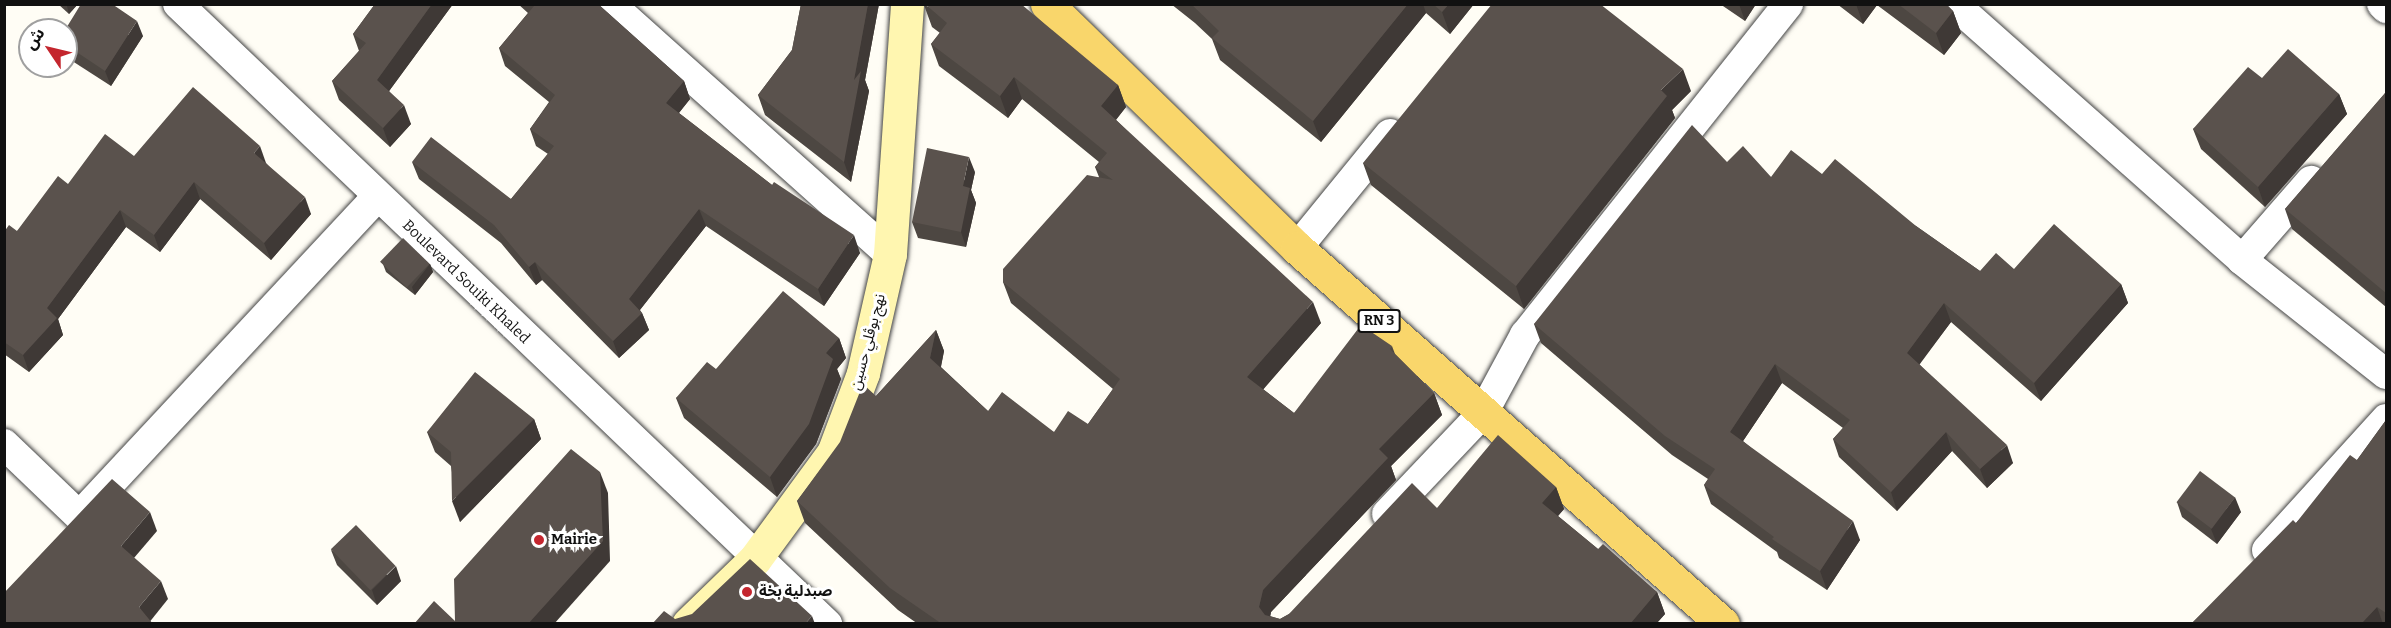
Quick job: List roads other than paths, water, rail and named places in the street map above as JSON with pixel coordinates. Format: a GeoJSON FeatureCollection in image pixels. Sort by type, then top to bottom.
{"type":"FeatureCollection","features":[{"type":"Feature","properties":{"kind":"main road","name":"نهج بوڨلي حسين"},"geometry":{"type":"LineString","coordinates":[[688,624],[755,559],[833,453],[863,374],[890,254],[907,4]]}},
{"type":"Feature","properties":{"kind":"main road","name":"RN 3"},"geometry":{"type":"LineString","coordinates":[[1047,4],[1297,248],[1710,619]]}},
{"type":"Feature","properties":{"kind":"street","name":"Boulevard Souiki Khaled"},"geometry":{"type":"LineString","coordinates":[[178,4],[376,197],[755,559],[827,624]]}},
{"type":"Feature","properties":{"kind":"street"},"geometry":{"type":"LineString","coordinates":[[610,4],[890,254]]}},
{"type":"Feature","properties":{"kind":"street"},"geometry":{"type":"LineString","coordinates":[[1372,531],[1483,413],[1525,335],[1788,4]]}},
{"type":"Feature","properties":{"kind":"street"},"geometry":{"type":"LineString","coordinates":[[1954,4],[2242,260],[2386,374]]}},
{"type":"Feature","properties":{"kind":"street"},"geometry":{"type":"LineString","coordinates":[[2382,4],[2386,8]]}},
{"type":"Feature","properties":{"kind":"street"},"geometry":{"type":"LineString","coordinates":[[1297,248],[1408,113]]}},
{"type":"Feature","properties":{"kind":"street"},"geometry":{"type":"LineString","coordinates":[[2242,260],[2333,156]]}},
{"type":"Feature","properties":{"kind":"street"},"geometry":{"type":"LineString","coordinates":[[57,540],[376,197]]}},
{"type":"Feature","properties":{"kind":"street"},"geometry":{"type":"LineString","coordinates":[[2247,572],[2386,419]]}},
{"type":"Feature","properties":{"kind":"street"},"geometry":{"type":"LineString","coordinates":[[4,444],[80,516]]}},
{"type":"Feature","properties":{"kind":"place","name":"Mairie"},"geometry":{"type":"Point","coordinates":[539,540]}},
{"type":"Feature","properties":{"kind":"place","name":"صبدلية بخة"},"geometry":{"type":"Point","coordinates":[747,592]}}]}
